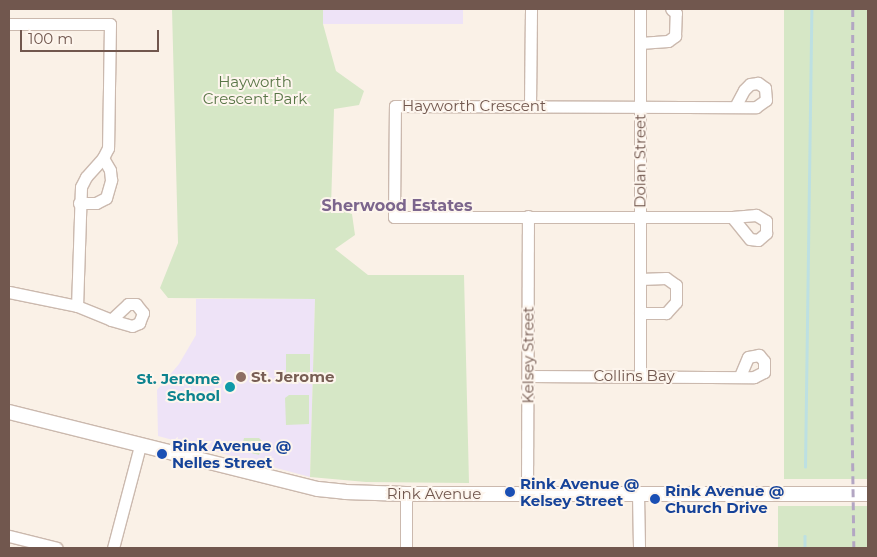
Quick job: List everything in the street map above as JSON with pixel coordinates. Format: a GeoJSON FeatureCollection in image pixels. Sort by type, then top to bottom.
{"type":"FeatureCollection","features":[{"type":"Feature","properties":{"kind":"street"},"geometry":{"type":"LineString","coordinates":[[530,106],[531,9]]}},
{"type":"Feature","properties":{"kind":"street","name":"Dolan Street"},"geometry":{"type":"LineString","coordinates":[[640,9],[640,376]]}},
{"type":"Feature","properties":{"kind":"street"},"geometry":{"type":"LineString","coordinates":[[640,43],[668,41],[675,36],[676,12],[671,9]]}},
{"type":"Feature","properties":{"kind":"street"},"geometry":{"type":"LineString","coordinates":[[9,24],[110,24],[108,148],[103,158],[86,177],[81,187],[77,306]]}},
{"type":"Feature","properties":{"kind":"street","name":"Hayworth Crescent"},"geometry":{"type":"LineString","coordinates":[[732,217],[394,217],[395,106],[736,107]]}},
{"type":"Feature","properties":{"kind":"street"},"geometry":{"type":"LineString","coordinates":[[79,203],[96,204],[106,198],[111,180],[110,170],[103,158]]}},
{"type":"Feature","properties":{"kind":"street","name":"Kelsey Street"},"geometry":{"type":"LineString","coordinates":[[527,494],[528,216]]}},
{"type":"Feature","properties":{"kind":"street"},"geometry":{"type":"LineString","coordinates":[[640,279],[666,278],[676,285],[676,302],[666,313],[640,314]]}},
{"type":"Feature","properties":{"kind":"street"},"geometry":{"type":"LineString","coordinates":[[9,292],[77,306],[111,320]]}},
{"type":"Feature","properties":{"kind":"street","name":"Collins Bay"},"geometry":{"type":"LineString","coordinates":[[528,376],[740,376]]}},
{"type":"Feature","properties":{"kind":"street","name":"Rink Avenue"},"geometry":{"type":"LineString","coordinates":[[9,412],[318,489],[406,494],[868,494]]}},
{"type":"Feature","properties":{"kind":"street"},"geometry":{"type":"LineString","coordinates":[[113,548],[140,446]]}},
{"type":"Feature","properties":{"kind":"street"},"geometry":{"type":"LineString","coordinates":[[406,494],[406,548]]}},
{"type":"Feature","properties":{"kind":"street"},"geometry":{"type":"LineString","coordinates":[[638,494],[639,548]]}},
{"type":"Feature","properties":{"kind":"street"},"geometry":{"type":"LineString","coordinates":[[9,536],[58,548]]}},
{"type":"Feature","properties":{"kind":"shaded area"},"geometry":{"type":"Polygon","coordinates":[[[323,9],[463,9],[463,24],[323,24],[323,9]]]}},
{"type":"Feature","properties":{"kind":"shaded area","name":"St. Jerome"},"geometry":{"type":"Polygon","coordinates":[[[196,299],[315,299],[310,477],[158,436],[157,390],[179,364],[196,335],[196,299]]]}},
{"type":"Feature","properties":{"kind":"green space","name":"Hayworth Crescent Park"},"geometry":{"type":"Polygon","coordinates":[[[172,9],[323,9],[323,24],[336,71],[364,91],[359,105],[334,109],[331,207],[352,214],[355,235],[335,249],[368,275],[464,275],[469,483],[366,482],[310,477],[315,299],[168,298],[160,288],[178,243],[172,9]]]}},
{"type":"Feature","properties":{"kind":"green space"},"geometry":{"type":"Polygon","coordinates":[[[784,9],[868,9],[868,479],[784,479],[784,9]]]}},
{"type":"Feature","properties":{"kind":"green space"},"geometry":{"type":"Polygon","coordinates":[[[286,354],[310,354],[310,382],[286,382],[286,354]]]}},
{"type":"Feature","properties":{"kind":"green space"},"geometry":{"type":"Polygon","coordinates":[[[289,395],[309,395],[309,424],[286,425],[285,398],[289,395]]]}},
{"type":"Feature","properties":{"kind":"green space"},"geometry":{"type":"Polygon","coordinates":[[[244,438],[259,438],[263,442],[259,455],[241,450],[244,438]]]}},
{"type":"Feature","properties":{"kind":"green space"},"geometry":{"type":"Polygon","coordinates":[[[778,506],[868,506],[868,548],[778,548],[778,506]]]}},
{"type":"Feature","properties":{"kind":"waterway"},"geometry":{"type":"LineString","coordinates":[[805,467],[811,9]]}},
{"type":"Feature","properties":{"kind":"waterway"},"geometry":{"type":"LineString","coordinates":[[805,536],[805,548]]}},
{"type":"Feature","properties":{"kind":"railway"},"geometry":{"type":"LineString","coordinates":[[853,9],[852,398],[854,548]]}},
{"type":"Feature","properties":{"kind":"place","name":"St. Jerome"},"geometry":{"type":"Point","coordinates":[241,377]}},
{"type":"Feature","properties":{"kind":"place","name":"St. Jerome School"},"geometry":{"type":"Point","coordinates":[230,387]}},
{"type":"Feature","properties":{"kind":"place","name":"Rink Avenue @ Nelles Street"},"geometry":{"type":"Point","coordinates":[162,454]}},
{"type":"Feature","properties":{"kind":"place","name":"Rink Avenue @ Kelsey Street"},"geometry":{"type":"Point","coordinates":[510,492]}},
{"type":"Feature","properties":{"kind":"place","name":"Rink Avenue @ Church Drive"},"geometry":{"type":"Point","coordinates":[655,499]}},
{"type":"Feature","properties":{"kind":"district","name":"Sherwood Estates"},"geometry":{"type":"Point","coordinates":[397,206]}}]}
